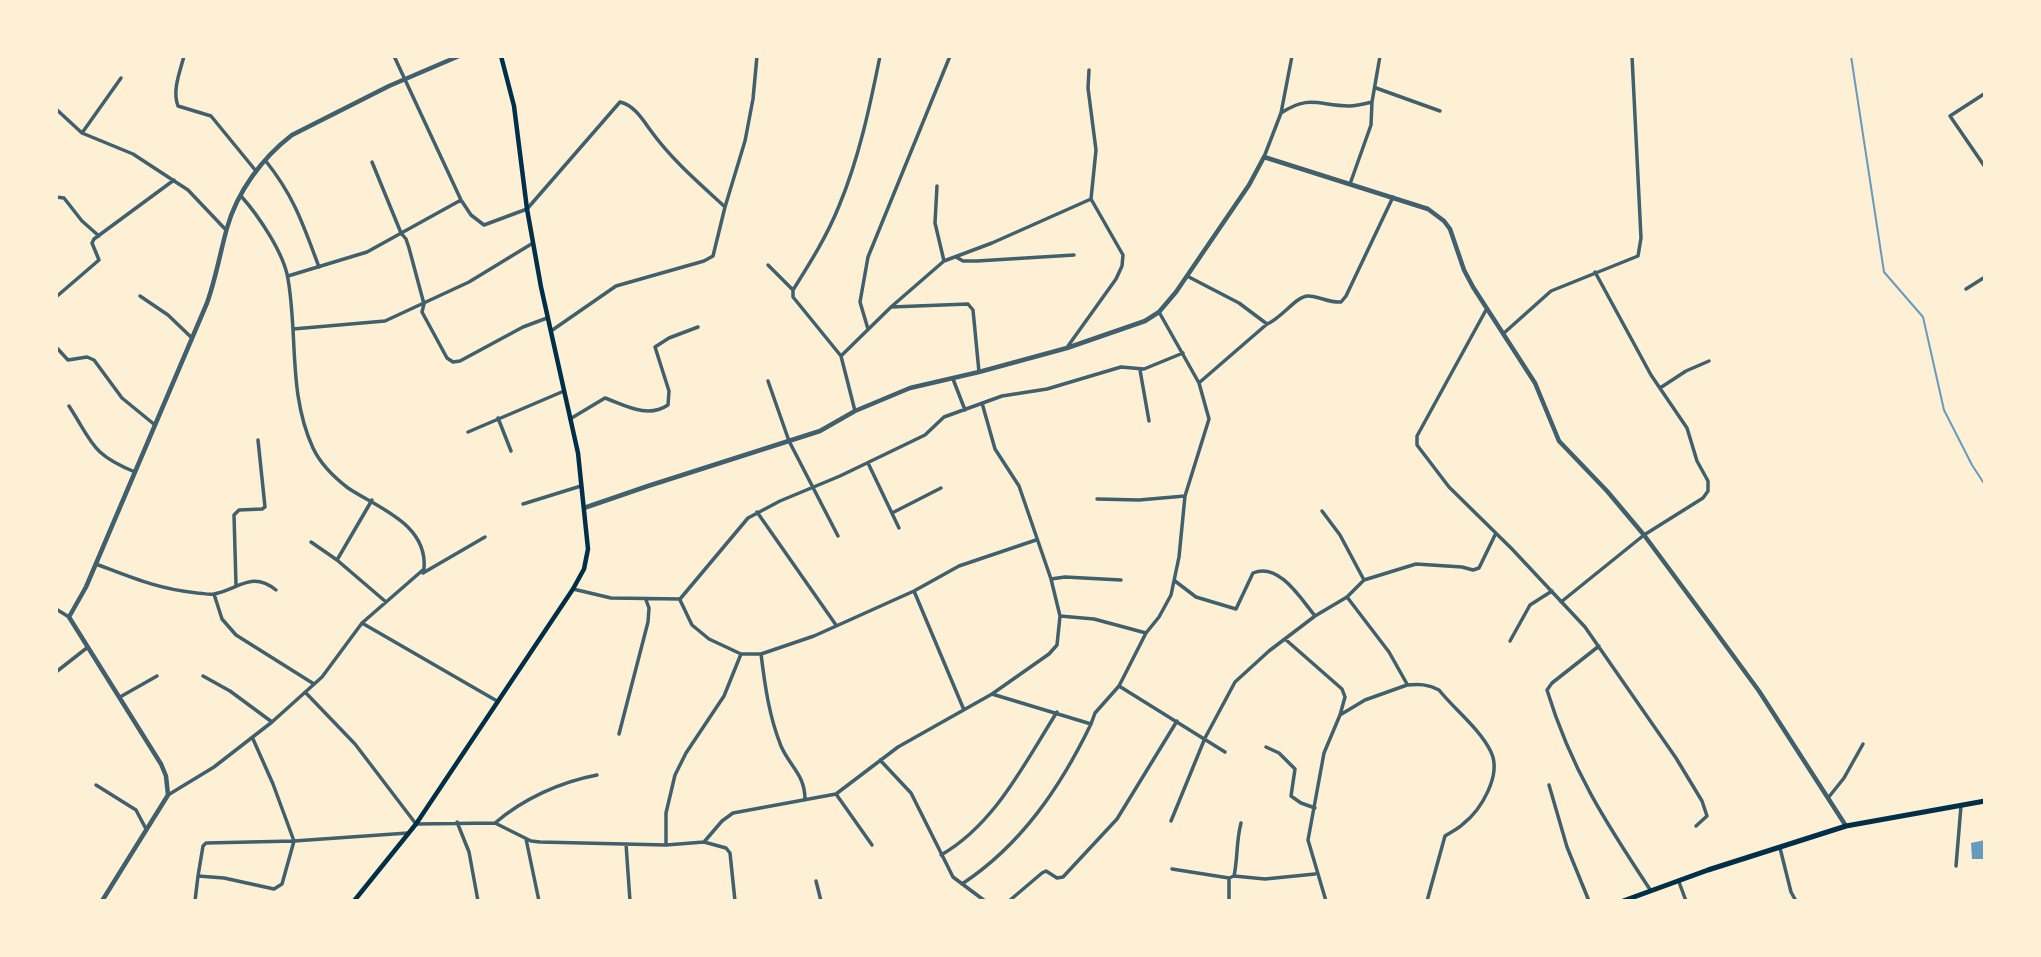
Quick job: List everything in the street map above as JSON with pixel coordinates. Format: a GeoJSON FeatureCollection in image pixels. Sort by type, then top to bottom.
{"type":"FeatureCollection","features":[{"type":"Feature","properties":{"kind":"highway"},"geometry":{"type":"LineString","coordinates":[[1623,901],[1708,870],[1846,826],[1985,801]]}},
{"type":"Feature","properties":{"kind":"main road"},"geometry":{"type":"LineString","coordinates":[[354,901],[416,824],[573,589],[588,549],[578,453],[547,318],[527,209],[517,127],[501,56]]}},
{"type":"Feature","properties":{"kind":"street"},"geometry":{"type":"LineString","coordinates":[[184,56],[177,83],[178,106],[211,116],[256,171]]}},
{"type":"Feature","properties":{"kind":"street"},"geometry":{"type":"LineString","coordinates":[[394,56],[446,172],[471,215],[484,225],[527,209],[620,102],[624,102],[640,115],[675,160],[725,207]]}},
{"type":"Feature","properties":{"kind":"street"},"geometry":{"type":"LineString","coordinates":[[69,617],[96,564],[155,425],[215,281],[226,230],[256,171],[281,144],[307,125],[459,56]]}},
{"type":"Feature","properties":{"kind":"street"},"geometry":{"type":"LineString","coordinates":[[551,331],[616,286],[705,261],[713,256],[747,131],[757,56]]}},
{"type":"Feature","properties":{"kind":"street"},"geometry":{"type":"LineString","coordinates":[[855,411],[841,356],[793,297],[793,290],[818,250],[839,206],[855,159],[880,56]]}},
{"type":"Feature","properties":{"kind":"street"},"geometry":{"type":"LineString","coordinates":[[868,329],[860,302],[868,257],[950,56]]}},
{"type":"Feature","properties":{"kind":"street"},"geometry":{"type":"LineString","coordinates":[[584,508],[820,431],[855,411],[910,388],[1067,348],[1130,327],[1159,312],[1176,292],[1249,185],[1264,157],[1281,113],[1292,56]]}},
{"type":"Feature","properties":{"kind":"street"},"geometry":{"type":"LineString","coordinates":[[1350,184],[1371,125],[1380,56]]}},
{"type":"Feature","properties":{"kind":"street"},"geometry":{"type":"LineString","coordinates":[[1504,333],[1546,294],[1638,256],[1640,250],[1632,56]]}},
{"type":"Feature","properties":{"kind":"street"},"geometry":{"type":"LineString","coordinates":[[1067,348],[1116,279],[1122,266],[1123,255],[1091,200],[1096,150],[1088,88],[1089,70]]}},
{"type":"Feature","properties":{"kind":"street"},"geometry":{"type":"LineString","coordinates":[[82,133],[121,78]]}},
{"type":"Feature","properties":{"kind":"street"},"geometry":{"type":"LineString","coordinates":[[1376,88],[1440,111]]}},
{"type":"Feature","properties":{"kind":"street"},"geometry":{"type":"LineString","coordinates":[[1983,94],[1950,116],[1985,167]]}},
{"type":"Feature","properties":{"kind":"street"},"geometry":{"type":"LineString","coordinates":[[1281,113],[1294,105],[1313,101],[1350,106],[1372,102]]}},
{"type":"Feature","properties":{"kind":"street"},"geometry":{"type":"LineString","coordinates":[[56,109],[82,133],[120,146],[174,180],[196,198],[226,230]]}},
{"type":"Feature","properties":{"kind":"street"},"geometry":{"type":"LineString","coordinates":[[1264,157],[1420,205],[1442,219],[1450,229],[1464,270],[1486,310],[1504,333],[1535,383],[1559,441],[1644,535],[1759,691],[1846,826]]}},
{"type":"Feature","properties":{"kind":"street"},"geometry":{"type":"LineString","coordinates":[[265,160],[295,204],[319,267]]}},
{"type":"Feature","properties":{"kind":"street"},"geometry":{"type":"LineString","coordinates":[[372,162],[401,233],[406,239],[424,304],[422,312],[441,351],[453,362],[547,318]]}},
{"type":"Feature","properties":{"kind":"street"},"geometry":{"type":"LineString","coordinates":[[56,297],[99,260],[92,243],[99,236],[174,180]]}},
{"type":"Feature","properties":{"kind":"street"},"geometry":{"type":"LineString","coordinates":[[937,187],[935,223],[944,261]]}},
{"type":"Feature","properties":{"kind":"street"},"geometry":{"type":"LineString","coordinates":[[241,196],[264,224],[288,276],[293,365],[302,417],[312,446],[336,478],[359,495],[372,500],[411,531],[425,561],[421,574]]}},
{"type":"Feature","properties":{"kind":"street"},"geometry":{"type":"LineString","coordinates":[[56,197],[64,198],[99,236]]}},
{"type":"Feature","properties":{"kind":"street"},"geometry":{"type":"LineString","coordinates":[[1199,383],[1300,298],[1307,296],[1340,302],[1346,296],[1393,197]]}},
{"type":"Feature","properties":{"kind":"street"},"geometry":{"type":"LineString","coordinates":[[288,276],[367,253],[461,200]]}},
{"type":"Feature","properties":{"kind":"street"},"geometry":{"type":"LineString","coordinates":[[841,356],[891,307],[944,261],[1091,200]]}},
{"type":"Feature","properties":{"kind":"street"},"geometry":{"type":"LineString","coordinates":[[293,329],[385,321],[481,276],[533,243]]}},
{"type":"Feature","properties":{"kind":"street"},"geometry":{"type":"LineString","coordinates":[[956,257],[962,261],[970,261],[1074,255]]}},
{"type":"Feature","properties":{"kind":"street"},"geometry":{"type":"LineString","coordinates":[[768,265],[793,290]]}},
{"type":"Feature","properties":{"kind":"street"},"geometry":{"type":"LineString","coordinates":[[1561,602],[1644,535],[1703,498],[1709,491],[1708,481],[1697,461],[1687,428],[1660,388],[1595,272]]}},
{"type":"Feature","properties":{"kind":"street"},"geometry":{"type":"LineString","coordinates":[[1187,276],[1239,303],[1267,324]]}},
{"type":"Feature","properties":{"kind":"street"},"geometry":{"type":"LineString","coordinates":[[1966,289],[1985,277]]}},
{"type":"Feature","properties":{"kind":"street"},"geometry":{"type":"LineString","coordinates":[[140,296],[168,315],[191,338]]}},
{"type":"Feature","properties":{"kind":"street"},"geometry":{"type":"LineString","coordinates":[[891,307],[968,304],[974,310],[979,372]]}},
{"type":"Feature","properties":{"kind":"street"},"geometry":{"type":"LineString","coordinates":[[1486,310],[1417,436],[1417,445],[1449,487],[1512,549],[1585,627],[1599,646],[1676,758],[1702,801],[1707,816],[1696,826]]}},
{"type":"Feature","properties":{"kind":"street"},"geometry":{"type":"LineString","coordinates":[[962,884],[996,860],[1016,841],[1071,763],[1095,713],[1119,686],[1146,633],[1171,595],[1180,557],[1185,496],[1209,418],[1199,383],[1159,312]]}},
{"type":"Feature","properties":{"kind":"street"},"geometry":{"type":"LineString","coordinates":[[570,419],[605,398],[637,410],[664,408],[669,402],[669,391],[655,347],[669,338],[698,327]]}},
{"type":"Feature","properties":{"kind":"street"},"geometry":{"type":"LineString","coordinates":[[56,347],[68,360],[87,357],[94,360],[122,398],[155,425]]}},
{"type":"Feature","properties":{"kind":"street"},"geometry":{"type":"LineString","coordinates":[[573,589],[611,598],[680,599],[739,526],[757,512],[925,435],[944,417],[1002,396],[1054,387],[1121,367],[1140,370],[1183,353]]}},
{"type":"Feature","properties":{"kind":"street"},"geometry":{"type":"LineString","coordinates":[[1660,388],[1686,371],[1709,361]]}},
{"type":"Feature","properties":{"kind":"street"},"geometry":{"type":"LineString","coordinates":[[1140,370],[1149,421]]}},
{"type":"Feature","properties":{"kind":"street"},"geometry":{"type":"LineString","coordinates":[[953,379],[965,410]]}},
{"type":"Feature","properties":{"kind":"street"},"geometry":{"type":"LineString","coordinates":[[768,381],[789,441],[838,536]]}},
{"type":"Feature","properties":{"kind":"street"},"geometry":{"type":"LineString","coordinates":[[468,432],[564,391]]}},
{"type":"Feature","properties":{"kind":"street"},"geometry":{"type":"LineString","coordinates":[[704,842],[722,821],[733,813],[836,794],[912,739],[992,694],[1049,654],[1057,645],[1060,616],[1051,579],[1019,486],[995,449],[982,403]]}},
{"type":"Feature","properties":{"kind":"street"},"geometry":{"type":"LineString","coordinates":[[69,406],[91,443],[107,460],[135,472]]}},
{"type":"Feature","properties":{"kind":"street"},"geometry":{"type":"LineString","coordinates":[[498,418],[511,451]]}},
{"type":"Feature","properties":{"kind":"street"},"geometry":{"type":"LineString","coordinates":[[236,585],[234,515],[239,510],[262,509],[265,506],[258,440]]}},
{"type":"Feature","properties":{"kind":"street"},"geometry":{"type":"LineString","coordinates":[[868,463],[899,528]]}},
{"type":"Feature","properties":{"kind":"street"},"geometry":{"type":"LineString","coordinates":[[523,504],[580,486]]}},
{"type":"Feature","properties":{"kind":"street"},"geometry":{"type":"LineString","coordinates":[[892,513],[941,488]]}},
{"type":"Feature","properties":{"kind":"street"},"geometry":{"type":"LineString","coordinates":[[1097,499],[1139,500],[1185,496]]}},
{"type":"Feature","properties":{"kind":"street"},"geometry":{"type":"LineString","coordinates":[[337,560],[372,500]]}},
{"type":"Feature","properties":{"kind":"street"},"geometry":{"type":"LineString","coordinates":[[1322,511],[1340,535],[1364,580]]}},
{"type":"Feature","properties":{"kind":"street"},"geometry":{"type":"LineString","coordinates":[[757,512],[836,626]]}},
{"type":"Feature","properties":{"kind":"street"},"geometry":{"type":"LineString","coordinates":[[1171,821],[1205,738],[1235,682],[1315,616],[1347,597],[1364,580],[1416,564],[1472,570],[1479,568],[1495,535]]}},
{"type":"Feature","properties":{"kind":"street"},"geometry":{"type":"LineString","coordinates":[[102,901],[168,795],[214,767],[272,722],[314,684],[362,623],[386,601],[421,574],[485,537]]}},
{"type":"Feature","properties":{"kind":"street"},"geometry":{"type":"LineString","coordinates":[[680,599],[692,625],[709,639],[741,654],[761,654],[799,642],[915,591],[959,566],[1036,540]]}},
{"type":"Feature","properties":{"kind":"street"},"geometry":{"type":"LineString","coordinates":[[311,542],[386,601]]}},
{"type":"Feature","properties":{"kind":"street"},"geometry":{"type":"LineString","coordinates":[[96,564],[162,588],[214,594],[256,581],[267,583],[276,590]]}},
{"type":"Feature","properties":{"kind":"street"},"geometry":{"type":"LineString","coordinates":[[1175,581],[1188,593],[1233,610],[1238,607],[1253,573],[1259,570],[1268,571],[1290,586],[1315,616]]}},
{"type":"Feature","properties":{"kind":"street"},"geometry":{"type":"LineString","coordinates":[[1051,579],[1065,577],[1121,580]]}},
{"type":"Feature","properties":{"kind":"street"},"geometry":{"type":"LineString","coordinates":[[915,591],[964,710]]}},
{"type":"Feature","properties":{"kind":"street"},"geometry":{"type":"LineString","coordinates":[[1510,642],[1530,605],[1552,592]]}},
{"type":"Feature","properties":{"kind":"street"},"geometry":{"type":"LineString","coordinates":[[214,594],[222,618],[236,635],[314,684]]}},
{"type":"Feature","properties":{"kind":"street"},"geometry":{"type":"LineString","coordinates":[[1347,597],[1389,652],[1407,685]]}},
{"type":"Feature","properties":{"kind":"street"},"geometry":{"type":"LineString","coordinates":[[619,734],[648,622],[649,608],[646,600]]}},
{"type":"Feature","properties":{"kind":"street"},"geometry":{"type":"LineString","coordinates":[[56,609],[69,617],[161,764],[166,776],[168,795]]}},
{"type":"Feature","properties":{"kind":"street"},"geometry":{"type":"LineString","coordinates":[[1060,616],[1094,619],[1146,633]]}},
{"type":"Feature","properties":{"kind":"street"},"geometry":{"type":"LineString","coordinates":[[362,623],[497,701]]}},
{"type":"Feature","properties":{"kind":"street"},"geometry":{"type":"LineString","coordinates":[[1285,639],[1342,689],[1345,697],[1324,753],[1308,840],[1326,901]]}},
{"type":"Feature","properties":{"kind":"street"},"geometry":{"type":"LineString","coordinates":[[1599,646],[1552,683],[1547,690],[1582,781],[1651,891]]}},
{"type":"Feature","properties":{"kind":"street"},"geometry":{"type":"LineString","coordinates":[[56,672],[88,647]]}},
{"type":"Feature","properties":{"kind":"street"},"geometry":{"type":"LineString","coordinates":[[666,845],[666,813],[674,775],[724,696],[741,654]]}},
{"type":"Feature","properties":{"kind":"street"},"geometry":{"type":"LineString","coordinates":[[761,654],[767,706],[782,749],[804,782],[806,801]]}},
{"type":"Feature","properties":{"kind":"street"},"geometry":{"type":"LineString","coordinates":[[120,697],[157,676]]}},
{"type":"Feature","properties":{"kind":"street"},"geometry":{"type":"LineString","coordinates":[[203,676],[230,691],[272,722]]}},
{"type":"Feature","properties":{"kind":"street"},"geometry":{"type":"LineString","coordinates":[[1340,715],[1365,700],[1407,685],[1429,684],[1439,690],[1490,750],[1494,764],[1490,784],[1474,813],[1445,836],[1427,901]]}},
{"type":"Feature","properties":{"kind":"street"},"geometry":{"type":"LineString","coordinates":[[1119,686],[1225,752]]}},
{"type":"Feature","properties":{"kind":"street"},"geometry":{"type":"LineString","coordinates":[[305,692],[355,744],[416,824],[495,823],[526,839],[540,842],[666,845],[704,842],[726,848],[730,853],[735,901]]}},
{"type":"Feature","properties":{"kind":"street"},"geometry":{"type":"LineString","coordinates":[[992,694],[1091,724]]}},
{"type":"Feature","properties":{"kind":"street"},"geometry":{"type":"LineString","coordinates":[[941,855],[964,841],[990,815],[1057,712]]}},
{"type":"Feature","properties":{"kind":"street"},"geometry":{"type":"LineString","coordinates":[[1009,901],[1046,871],[1057,878],[1063,877],[1090,850],[1123,811],[1177,721]]}},
{"type":"Feature","properties":{"kind":"street"},"geometry":{"type":"LineString","coordinates":[[198,876],[279,888],[282,884],[294,841],[273,784],[252,739]]}},
{"type":"Feature","properties":{"kind":"street"},"geometry":{"type":"LineString","coordinates":[[1828,798],[1844,778],[1863,744]]}},
{"type":"Feature","properties":{"kind":"street"},"geometry":{"type":"LineString","coordinates":[[1266,747],[1279,753],[1295,769],[1291,796],[1315,808]]}},
{"type":"Feature","properties":{"kind":"street"},"geometry":{"type":"LineString","coordinates":[[880,760],[911,793],[953,877],[985,901]]}},
{"type":"Feature","properties":{"kind":"street"},"geometry":{"type":"LineString","coordinates":[[495,823],[511,809],[536,796],[597,775]]}},
{"type":"Feature","properties":{"kind":"street"},"geometry":{"type":"LineString","coordinates":[[96,785],[136,810],[146,829]]}},
{"type":"Feature","properties":{"kind":"street"},"geometry":{"type":"LineString","coordinates":[[1549,785],[1567,847],[1589,901]]}},
{"type":"Feature","properties":{"kind":"street"},"geometry":{"type":"LineString","coordinates":[[836,794],[872,845]]}},
{"type":"Feature","properties":{"kind":"street"},"geometry":{"type":"LineString","coordinates":[[1956,866],[1962,804]]}},
{"type":"Feature","properties":{"kind":"street"},"geometry":{"type":"LineString","coordinates":[[457,822],[469,852],[478,901]]}},
{"type":"Feature","properties":{"kind":"street"},"geometry":{"type":"LineString","coordinates":[[1229,901],[1239,854],[1236,844],[1241,823]]}},
{"type":"Feature","properties":{"kind":"street"},"geometry":{"type":"LineString","coordinates":[[195,901],[205,843],[294,841],[408,833]]}},
{"type":"Feature","properties":{"kind":"street"},"geometry":{"type":"LineString","coordinates":[[526,839],[538,901]]}},
{"type":"Feature","properties":{"kind":"street"},"geometry":{"type":"LineString","coordinates":[[626,844],[630,901]]}},
{"type":"Feature","properties":{"kind":"street"},"geometry":{"type":"LineString","coordinates":[[1780,848],[1791,892],[1796,901]]}},
{"type":"Feature","properties":{"kind":"street"},"geometry":{"type":"LineString","coordinates":[[1172,869],[1265,879],[1316,874]]}},
{"type":"Feature","properties":{"kind":"street"},"geometry":{"type":"LineString","coordinates":[[816,881],[821,901]]}},
{"type":"Feature","properties":{"kind":"street"},"geometry":{"type":"LineString","coordinates":[[1679,882],[1686,901]]}},
{"type":"Feature","properties":{"kind":"water"},"geometry":{"type":"Polygon","coordinates":[[[1985,840],[1985,859],[1972,859],[1971,843],[1985,840]]]}},
{"type":"Feature","properties":{"kind":"waterway"},"geometry":{"type":"LineString","coordinates":[[1851,56],[1884,272],[1923,317],[1944,410],[1985,485]]}}]}
